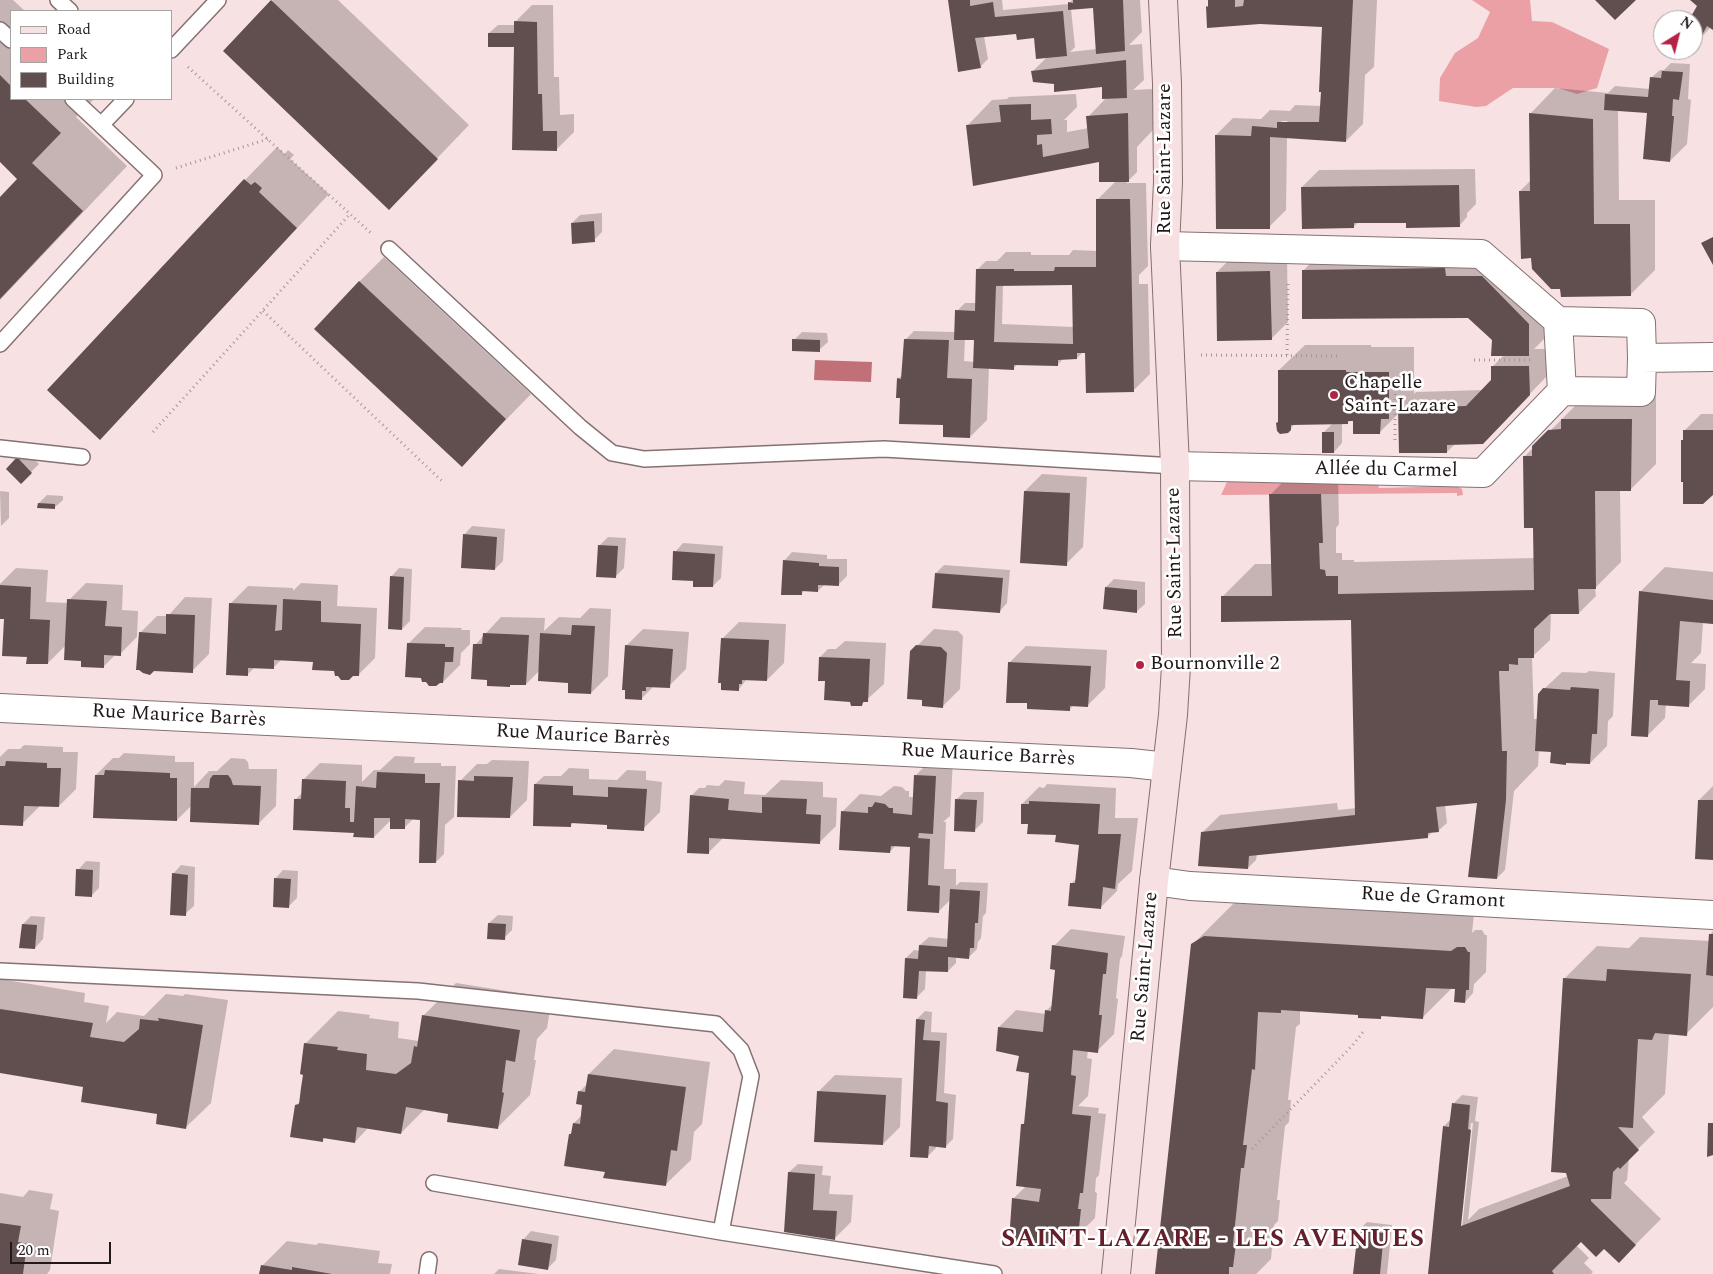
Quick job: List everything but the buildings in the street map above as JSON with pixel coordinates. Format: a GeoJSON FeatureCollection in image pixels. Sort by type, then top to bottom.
{"type":"FeatureCollection","features":[{"type":"Feature","properties":{"kind":"main road","name":"Rue Saint-Lazare"},"geometry":{"type":"LineString","coordinates":[[1116,1274],[1154,881],[1173,716],[1176,666],[1175,466],[1165,246],[1168,182],[1162,0]]}},
{"type":"Feature","properties":{"kind":"street"},"geometry":{"type":"LineString","coordinates":[[1165,246],[1481,254],[1558,321],[1641,323],[1641,392],[1562,391],[1558,321]]}},
{"type":"Feature","properties":{"kind":"street"},"geometry":{"type":"LineString","coordinates":[[1642,358],[1713,356]]}},
{"type":"Feature","properties":{"kind":"street","name":"Allée du Carmel"},"geometry":{"type":"LineString","coordinates":[[1175,466],[1483,473],[1562,391]]}},
{"type":"Feature","properties":{"kind":"street","name":"Rue Maurice Barrès"},"geometry":{"type":"LineString","coordinates":[[0,708],[1082,761],[1167,767]]}},
{"type":"Feature","properties":{"kind":"street","name":"Rue de Gramont"},"geometry":{"type":"LineString","coordinates":[[1154,881],[1200,886],[1713,914]]}},
{"type":"Feature","properties":{"kind":"lane"},"geometry":{"type":"LineString","coordinates":[[58,0],[69,10]]}},
{"type":"Feature","properties":{"kind":"lane"},"geometry":{"type":"LineString","coordinates":[[172,49],[218,0]]}},
{"type":"Feature","properties":{"kind":"lane"},"geometry":{"type":"LineString","coordinates":[[0,30],[10,39]]}},
{"type":"Feature","properties":{"kind":"lane"},"geometry":{"type":"LineString","coordinates":[[0,344],[154,175],[74,100]]}},
{"type":"Feature","properties":{"kind":"lane"},"geometry":{"type":"LineString","coordinates":[[101,125],[125,100]]}},
{"type":"Feature","properties":{"kind":"lane"},"geometry":{"type":"LineString","coordinates":[[388,249],[580,427],[612,453],[644,459],[884,449],[1175,466]]}},
{"type":"Feature","properties":{"kind":"lane"},"geometry":{"type":"LineString","coordinates":[[0,448],[82,457]]}},
{"type":"Feature","properties":{"kind":"lane"},"geometry":{"type":"LineString","coordinates":[[0,971],[418,991],[716,1024],[741,1050],[751,1076],[721,1232]]}},
{"type":"Feature","properties":{"kind":"lane"},"geometry":{"type":"LineString","coordinates":[[434,1184],[721,1232],[994,1274]]}},
{"type":"Feature","properties":{"kind":"path"},"geometry":{"type":"LineString","coordinates":[[185,64],[388,249]]}},
{"type":"Feature","properties":{"kind":"path"},"geometry":{"type":"LineString","coordinates":[[154,175],[268,139]]}},
{"type":"Feature","properties":{"kind":"path"},"geometry":{"type":"LineString","coordinates":[[153,432],[350,214]]}},
{"type":"Feature","properties":{"kind":"path"},"geometry":{"type":"LineString","coordinates":[[1287,355],[1288,250]]}},
{"type":"Feature","properties":{"kind":"path"},"geometry":{"type":"LineString","coordinates":[[263,311],[444,483]]}},
{"type":"Feature","properties":{"kind":"path"},"geometry":{"type":"LineString","coordinates":[[1170,355],[1337,356]]}},
{"type":"Feature","properties":{"kind":"path"},"geometry":{"type":"LineString","coordinates":[[1474,360],[1533,360]]}},
{"type":"Feature","properties":{"kind":"path"},"geometry":{"type":"LineString","coordinates":[[1395,383],[1396,422]]}},
{"type":"Feature","properties":{"kind":"path"},"geometry":{"type":"LineString","coordinates":[[1252,1149],[1363,1032]]}},
{"type":"Feature","properties":{"kind":"green space"},"geometry":{"type":"Polygon","coordinates":[[[1472,0],[1530,0],[1532,21],[1552,22],[1609,49],[1597,88],[1577,94],[1558,88],[1513,88],[1486,106],[1476,107],[1439,101],[1440,78],[1455,53],[1478,38],[1490,12],[1472,0]]]}},
{"type":"Feature","properties":{"kind":"green space"},"geometry":{"type":"Polygon","coordinates":[[[1227,482],[1378,483],[1379,488],[1457,486],[1462,489],[1463,495],[1457,496],[1457,493],[1221,495],[1227,482]]]}},
{"type":"Feature","properties":{"kind":"shaded area"},"geometry":{"type":"Polygon","coordinates":[[[815,360],[872,362],[871,382],[814,380],[815,360]]]}},
{"type":"Feature","properties":{"kind":"place","name":"Chapelle Saint-Lazare"},"geometry":{"type":"Point","coordinates":[1334,395]}},
{"type":"Feature","properties":{"kind":"place","name":"Bournonville 2"},"geometry":{"type":"Point","coordinates":[1140,665]}},
{"type":"Feature","properties":{"kind":"district","name":"SAINT-LAZARE - LES AVENUES"},"geometry":{"type":"Point","coordinates":[1213,1241]}}]}
